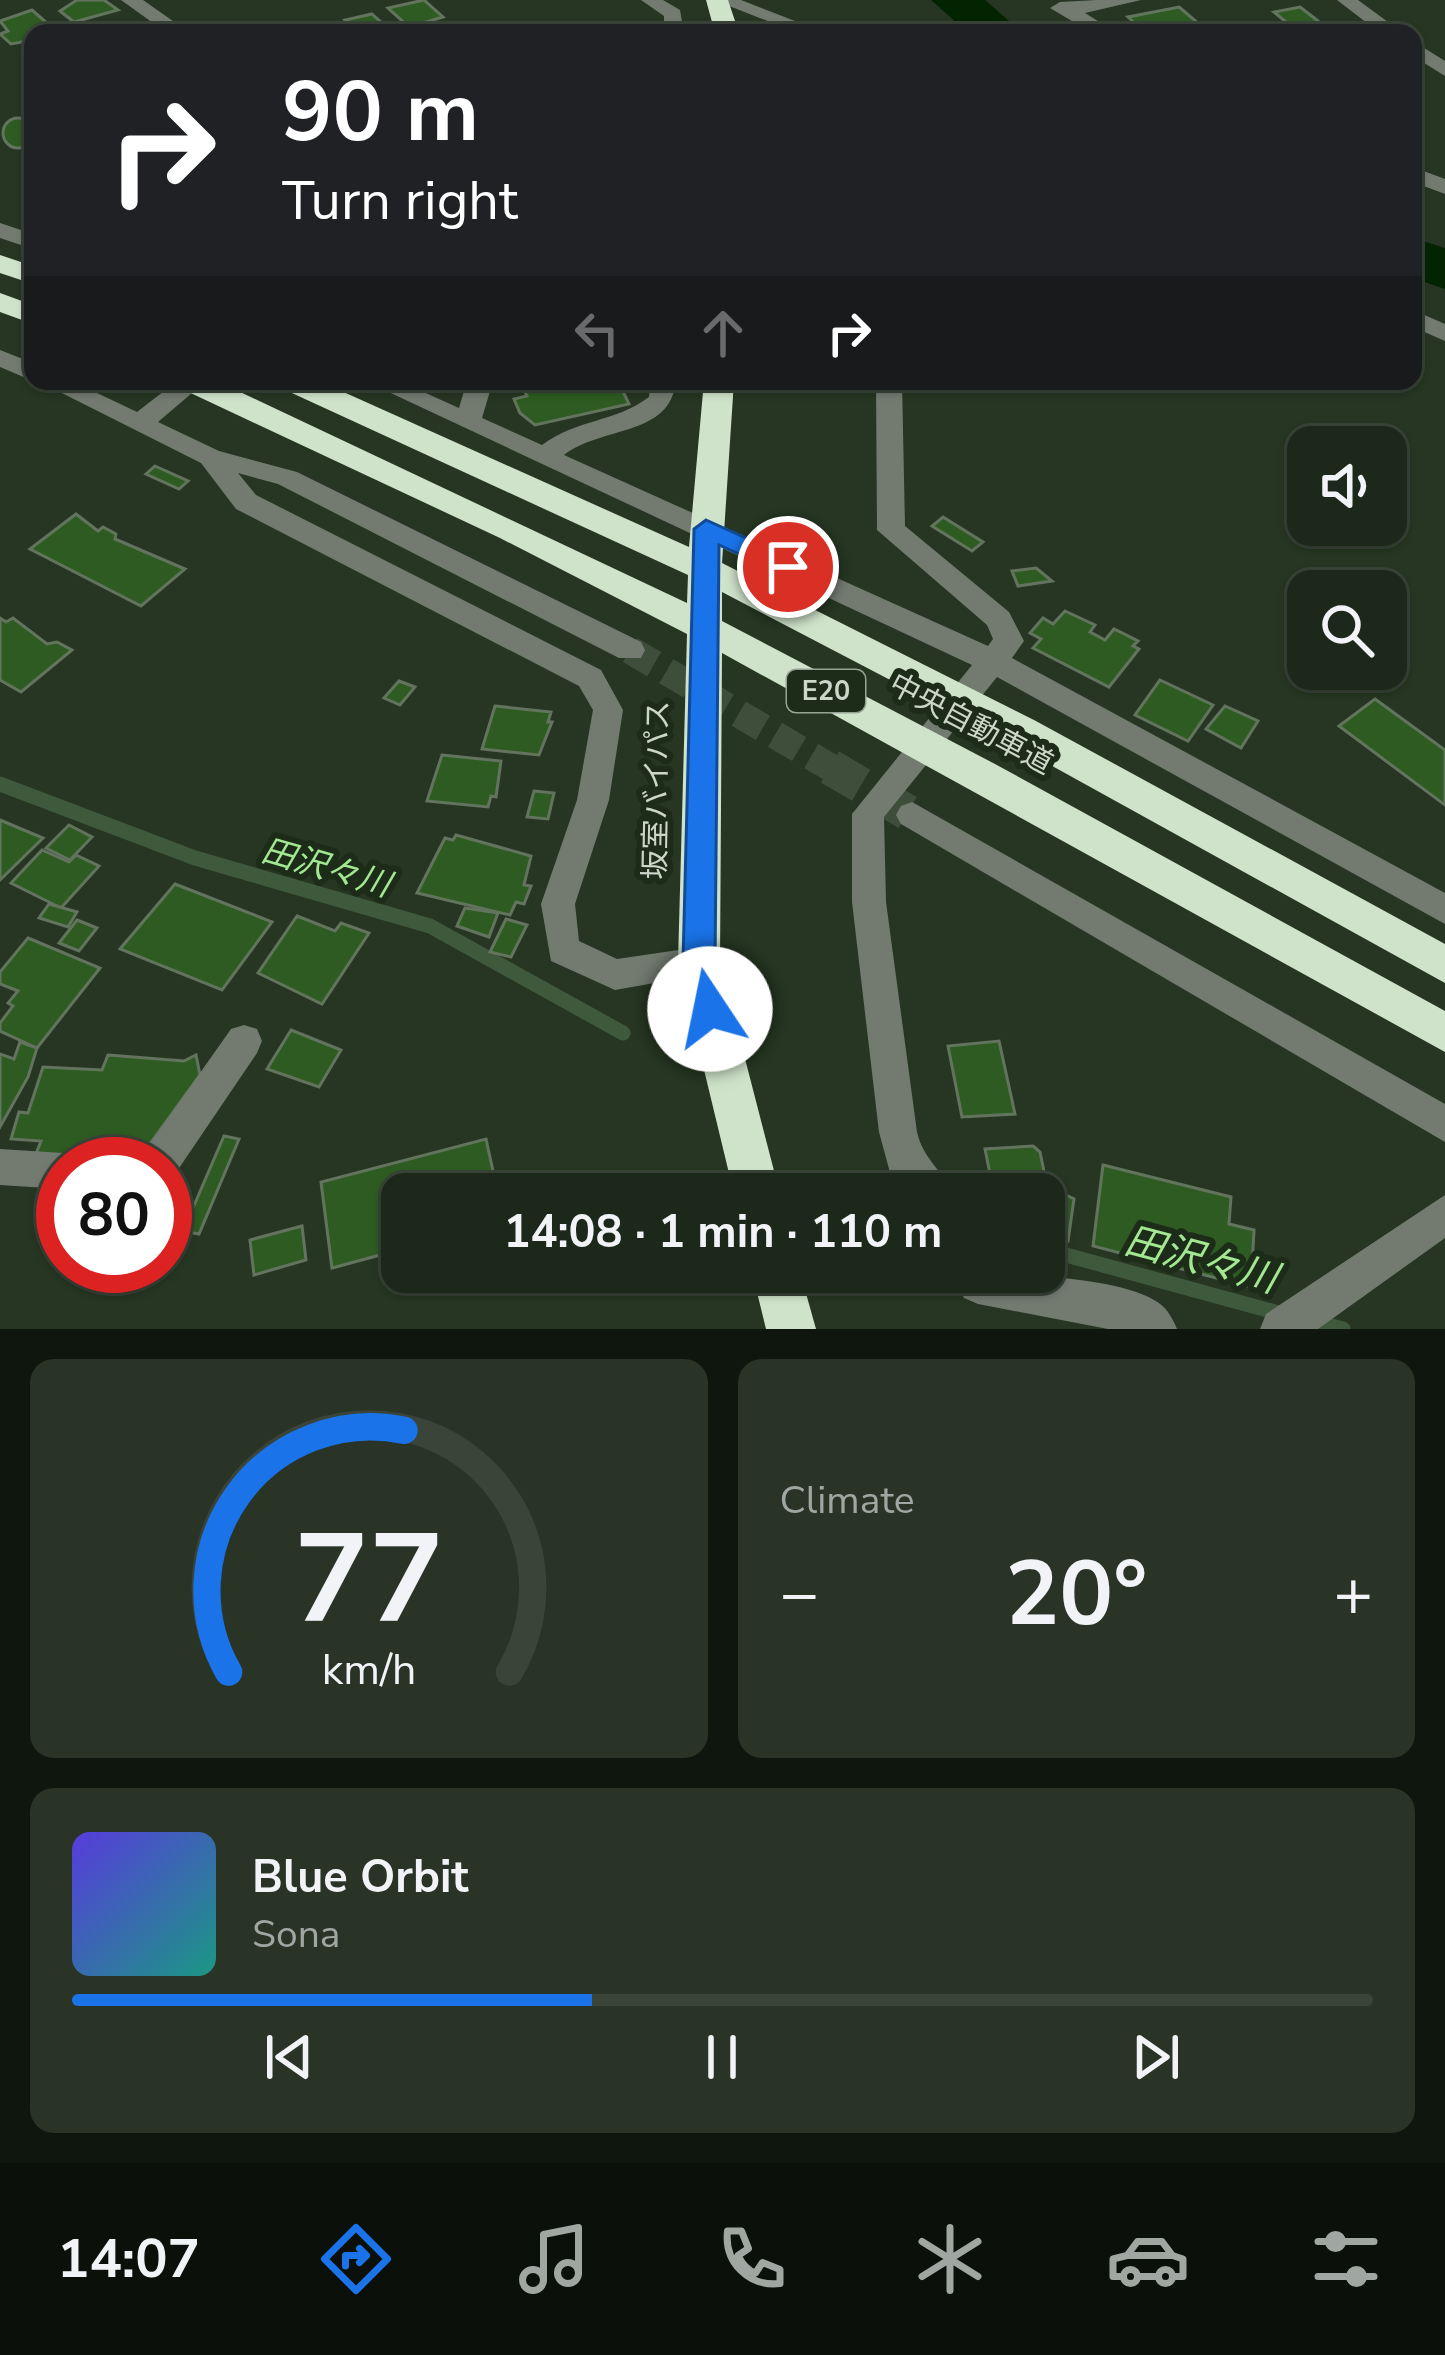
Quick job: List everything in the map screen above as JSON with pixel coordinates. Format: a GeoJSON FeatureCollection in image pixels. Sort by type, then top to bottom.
{"type":"FeatureCollection","features":[{"type":"Feature","properties":{"kind":"highway","name":"中央自動車道"},"geometry":{"type":"LineString","coordinates":[[212,390],[380,464],[629,585],[1079,826],[1445,1033]]}},
{"type":"Feature","properties":{"kind":"highway","name":"中央自動車道"},"geometry":{"type":"LineString","coordinates":[[312,390],[621,529],[874,653],[1118,781],[1445,965]]}},
{"type":"Feature","properties":{"kind":"highway","name":"坂室バイパス"},"geometry":{"type":"LineString","coordinates":[[718,390],[706,529],[699,962],[752,1173]]}},
{"type":"Feature","properties":{"kind":"highway"},"geometry":{"type":"LineString","coordinates":[[782,1293],[791,1329]]}},
{"type":"Feature","properties":{"kind":"street"},"geometry":{"type":"LineString","coordinates":[[130,0],[166,24]]}},
{"type":"Feature","properties":{"kind":"street"},"geometry":{"type":"LineString","coordinates":[[650,0],[673,14],[674,24]]}},
{"type":"Feature","properties":{"kind":"street"},"geometry":{"type":"LineString","coordinates":[[1057,6],[1132,0]]}},
{"type":"Feature","properties":{"kind":"street"},"geometry":{"type":"LineString","coordinates":[[1346,0],[1380,24]]}},
{"type":"Feature","properties":{"kind":"street"},"geometry":{"type":"LineString","coordinates":[[1057,6],[1090,24]]}},
{"type":"Feature","properties":{"kind":"street"},"geometry":{"type":"LineString","coordinates":[[722,11],[778,24]]}},
{"type":"Feature","properties":{"kind":"street"},"geometry":{"type":"LineString","coordinates":[[70,390],[210,457],[287,478],[630,650]]}},
{"type":"Feature","properties":{"kind":"street"},"geometry":{"type":"LineString","coordinates":[[140,423],[181,390]]}},
{"type":"Feature","properties":{"kind":"street"},"geometry":{"type":"LineString","coordinates":[[398,390],[994,662],[1445,910]]}},
{"type":"Feature","properties":{"kind":"street"},"geometry":{"type":"LineString","coordinates":[[468,422],[477,390]]}},
{"type":"Feature","properties":{"kind":"street"},"geometry":{"type":"LineString","coordinates":[[545,456],[576,433],[638,418],[661,400],[662,390]]}},
{"type":"Feature","properties":{"kind":"street"},"geometry":{"type":"LineString","coordinates":[[889,390],[891,530],[999,619],[1009,640],[868,814],[869,902],[898,1132],[906,1167],[912,1173]]}},
{"type":"Feature","properties":{"kind":"street"},"geometry":{"type":"LineString","coordinates":[[210,457],[246,502],[590,678],[608,710],[592,800],[558,904],[563,950],[615,976],[699,962]]}},
{"type":"Feature","properties":{"kind":"street"},"geometry":{"type":"LineString","coordinates":[[912,815],[1445,1124]]}},
{"type":"Feature","properties":{"kind":"street"},"geometry":{"type":"LineString","coordinates":[[177,1137],[244,1041]]}},
{"type":"Feature","properties":{"kind":"street"},"geometry":{"type":"LineString","coordinates":[[0,1168],[36,1170]]}},
{"type":"Feature","properties":{"kind":"street"},"geometry":{"type":"LineString","coordinates":[[1281,1329],[1343,1290],[1445,1214]]}},
{"type":"Feature","properties":{"kind":"street"},"geometry":{"type":"LineString","coordinates":[[1024,1293],[1142,1316],[1156,1329]]}},
{"type":"Feature","properties":{"kind":"building"},"geometry":{"type":"Polygon","coordinates":[[[77,0],[104,0],[118,10],[74,22],[60,11],[77,0]]]}},
{"type":"Feature","properties":{"kind":"building"},"geometry":{"type":"Polygon","coordinates":[[[424,0],[443,17],[406,24],[388,8],[424,0]]]}},
{"type":"Feature","properties":{"kind":"building"},"geometry":{"type":"Polygon","coordinates":[[[1179,7],[1198,23],[1136,24],[1128,17],[1179,7]]]}},
{"type":"Feature","properties":{"kind":"building"},"geometry":{"type":"Polygon","coordinates":[[[1300,7],[1320,24],[1288,24],[1274,12],[1300,7]]]}},
{"type":"Feature","properties":{"kind":"building"},"geometry":{"type":"Polygon","coordinates":[[[32,10],[48,24],[24,24],[24,42],[11,44],[0,34],[8,31],[0,21],[32,10]]]}},
{"type":"Feature","properties":{"kind":"building"},"geometry":{"type":"Polygon","coordinates":[[[372,14],[383,24],[349,24],[345,20],[372,14]]]}},
{"type":"Feature","properties":{"kind":"building"},"geometry":{"type":"Polygon","coordinates":[[[24,119],[24,147],[18,148],[7,144],[3,133],[7,122],[24,119]]]}},
{"type":"Feature","properties":{"kind":"building"},"geometry":{"type":"Polygon","coordinates":[[[524,390],[622,390],[629,404],[535,425],[520,413],[514,399],[527,396],[524,390]]]}},
{"type":"Feature","properties":{"kind":"building"},"geometry":{"type":"Polygon","coordinates":[[[155,466],[188,481],[179,489],[146,474],[155,466]]]}},
{"type":"Feature","properties":{"kind":"building"},"geometry":{"type":"Polygon","coordinates":[[[76,514],[98,531],[103,527],[116,534],[115,539],[185,569],[141,606],[30,549],[76,514]]]}},
{"type":"Feature","properties":{"kind":"building"},"geometry":{"type":"Polygon","coordinates":[[[943,517],[983,542],[972,551],[932,526],[943,517]]]}},
{"type":"Feature","properties":{"kind":"building"},"geometry":{"type":"Polygon","coordinates":[[[1036,568],[1052,581],[1018,586],[1012,571],[1036,568]]]}},
{"type":"Feature","properties":{"kind":"building"},"geometry":{"type":"Polygon","coordinates":[[[1065,611],[1095,625],[1090,632],[1105,640],[1114,629],[1138,641],[1133,646],[1139,649],[1109,687],[1033,648],[1041,639],[1030,633],[1043,618],[1053,624],[1065,611]]]}},
{"type":"Feature","properties":{"kind":"building"},"geometry":{"type":"Polygon","coordinates":[[[0,618],[6,622],[13,618],[47,644],[57,642],[72,650],[21,692],[0,680],[0,618]]]}},
{"type":"Feature","properties":{"kind":"building"},"geometry":{"type":"Polygon","coordinates":[[[1160,680],[1213,705],[1188,741],[1135,715],[1160,680]]]}},
{"type":"Feature","properties":{"kind":"building"},"geometry":{"type":"Polygon","coordinates":[[[399,681],[415,687],[400,705],[384,698],[399,681]]]}},
{"type":"Feature","properties":{"kind":"building"},"geometry":{"type":"Polygon","coordinates":[[[1375,699],[1445,750],[1445,805],[1339,726],[1375,699]]]}},
{"type":"Feature","properties":{"kind":"building"},"geometry":{"type":"Polygon","coordinates":[[[495,706],[551,712],[548,722],[552,722],[539,755],[482,749],[495,706]]]}},
{"type":"Feature","properties":{"kind":"building"},"geometry":{"type":"Polygon","coordinates":[[[1225,706],[1258,721],[1241,748],[1206,729],[1225,706]]]}},
{"type":"Feature","properties":{"kind":"building"},"geometry":{"type":"Polygon","coordinates":[[[442,755],[501,761],[496,797],[491,796],[488,807],[427,801],[442,755]]]}},
{"type":"Feature","properties":{"kind":"building"},"geometry":{"type":"Polygon","coordinates":[[[534,791],[554,793],[548,819],[527,817],[534,791]]]}},
{"type":"Feature","properties":{"kind":"building"},"geometry":{"type":"Polygon","coordinates":[[[0,820],[43,838],[0,880],[0,820]]]}},
{"type":"Feature","properties":{"kind":"building"},"geometry":{"type":"Polygon","coordinates":[[[69,825],[92,837],[70,860],[46,848],[69,825]]]}},
{"type":"Feature","properties":{"kind":"building"},"geometry":{"type":"Polygon","coordinates":[[[456,835],[531,856],[524,885],[531,886],[524,904],[516,902],[510,915],[417,893],[445,838],[453,840],[456,835]]]}},
{"type":"Feature","properties":{"kind":"building"},"geometry":{"type":"Polygon","coordinates":[[[42,850],[69,862],[76,855],[99,866],[61,908],[11,883],[42,850]]]}},
{"type":"Feature","properties":{"kind":"building"},"geometry":{"type":"Polygon","coordinates":[[[175,884],[272,922],[222,990],[120,949],[175,884]]]}},
{"type":"Feature","properties":{"kind":"building"},"geometry":{"type":"Polygon","coordinates":[[[49,904],[77,912],[68,927],[39,918],[49,904]]]}},
{"type":"Feature","properties":{"kind":"building"},"geometry":{"type":"Polygon","coordinates":[[[465,908],[498,913],[489,937],[457,926],[465,908]]]}},
{"type":"Feature","properties":{"kind":"building"},"geometry":{"type":"Polygon","coordinates":[[[297,916],[335,931],[341,923],[369,933],[322,1004],[258,973],[297,916]]]}},
{"type":"Feature","properties":{"kind":"building"},"geometry":{"type":"Polygon","coordinates":[[[506,919],[527,925],[511,957],[490,952],[506,919]]]}},
{"type":"Feature","properties":{"kind":"building"},"geometry":{"type":"Polygon","coordinates":[[[77,920],[97,928],[79,951],[59,943],[77,920]]]}},
{"type":"Feature","properties":{"kind":"building"},"geometry":{"type":"Polygon","coordinates":[[[28,938],[100,968],[37,1048],[0,1031],[0,1023],[13,1006],[8,1003],[18,991],[0,984],[0,972],[28,938]]]}},
{"type":"Feature","properties":{"kind":"building"},"geometry":{"type":"Polygon","coordinates":[[[291,1030],[341,1050],[319,1087],[267,1069],[291,1030]]]}},
{"type":"Feature","properties":{"kind":"building"},"geometry":{"type":"Polygon","coordinates":[[[999,1041],[1015,1114],[962,1117],[948,1046],[999,1041]]]}},
{"type":"Feature","properties":{"kind":"building"},"geometry":{"type":"Polygon","coordinates":[[[20,1042],[37,1048],[28,1077],[0,1127],[0,1054],[14,1059],[20,1042]]]}},
{"type":"Feature","properties":{"kind":"building"},"geometry":{"type":"Polygon","coordinates":[[[108,1055],[184,1061],[196,1055],[200,1075],[155,1137],[11,1139],[19,1112],[28,1113],[43,1067],[102,1070],[108,1055]]]}},
{"type":"Feature","properties":{"kind":"building"},"geometry":{"type":"Polygon","coordinates":[[[224,1136],[239,1139],[199,1234],[192,1233],[192,1210],[224,1136]]]}},
{"type":"Feature","properties":{"kind":"building"},"geometry":{"type":"Polygon","coordinates":[[[486,1139],[493,1173],[381,1173],[381,1255],[332,1268],[321,1182],[486,1139]]]}},
{"type":"Feature","properties":{"kind":"building"},"geometry":{"type":"Polygon","coordinates":[[[1033,1146],[1040,1152],[1044,1173],[990,1173],[985,1149],[1033,1146]]]}},
{"type":"Feature","properties":{"kind":"building"},"geometry":{"type":"Polygon","coordinates":[[[1103,1165],[1231,1197],[1229,1224],[1254,1230],[1251,1287],[1093,1246],[1103,1165]]]}},
{"type":"Feature","properties":{"kind":"building"},"geometry":{"type":"Polygon","coordinates":[[[1065,1195],[1074,1199],[1065,1240],[1065,1195]]]}},
{"type":"Feature","properties":{"kind":"building"},"geometry":{"type":"Polygon","coordinates":[[[302,1226],[306,1260],[254,1275],[250,1240],[302,1226]]]}},
{"type":"Feature","properties":{"kind":"waterway"},"geometry":{"type":"LineString","coordinates":[[955,0],[987,24]]}},
{"type":"Feature","properties":{"kind":"waterway"},"geometry":{"type":"LineString","coordinates":[[1422,260],[1445,271]]}},
{"type":"Feature","properties":{"kind":"waterway","name":"田沢々川"},"geometry":{"type":"LineString","coordinates":[[0,784],[195,858],[430,926],[623,1033]]}},
{"type":"Feature","properties":{"kind":"waterway","name":"田沢々川"},"geometry":{"type":"LineString","coordinates":[[1065,1255],[1286,1315]]}},
{"type":"Feature","properties":{"kind":"waterway","name":"田沢々川"},"geometry":{"type":"LineString","coordinates":[[1312,1321],[1343,1329]]}},
{"type":"Feature","properties":{"kind":"tunnel"},"geometry":{"type":"LineString","coordinates":[[630,650],[835,770]]}},
{"type":"Feature","properties":{"kind":"tunnel"},"geometry":{"type":"LineString","coordinates":[[830,767],[912,815]]}},
{"type":"Feature","properties":{"kind":"route"},"geometry":{"type":"LineString","coordinates":[[710,1009],[699,962],[706,529],[788,567]]}}]}
